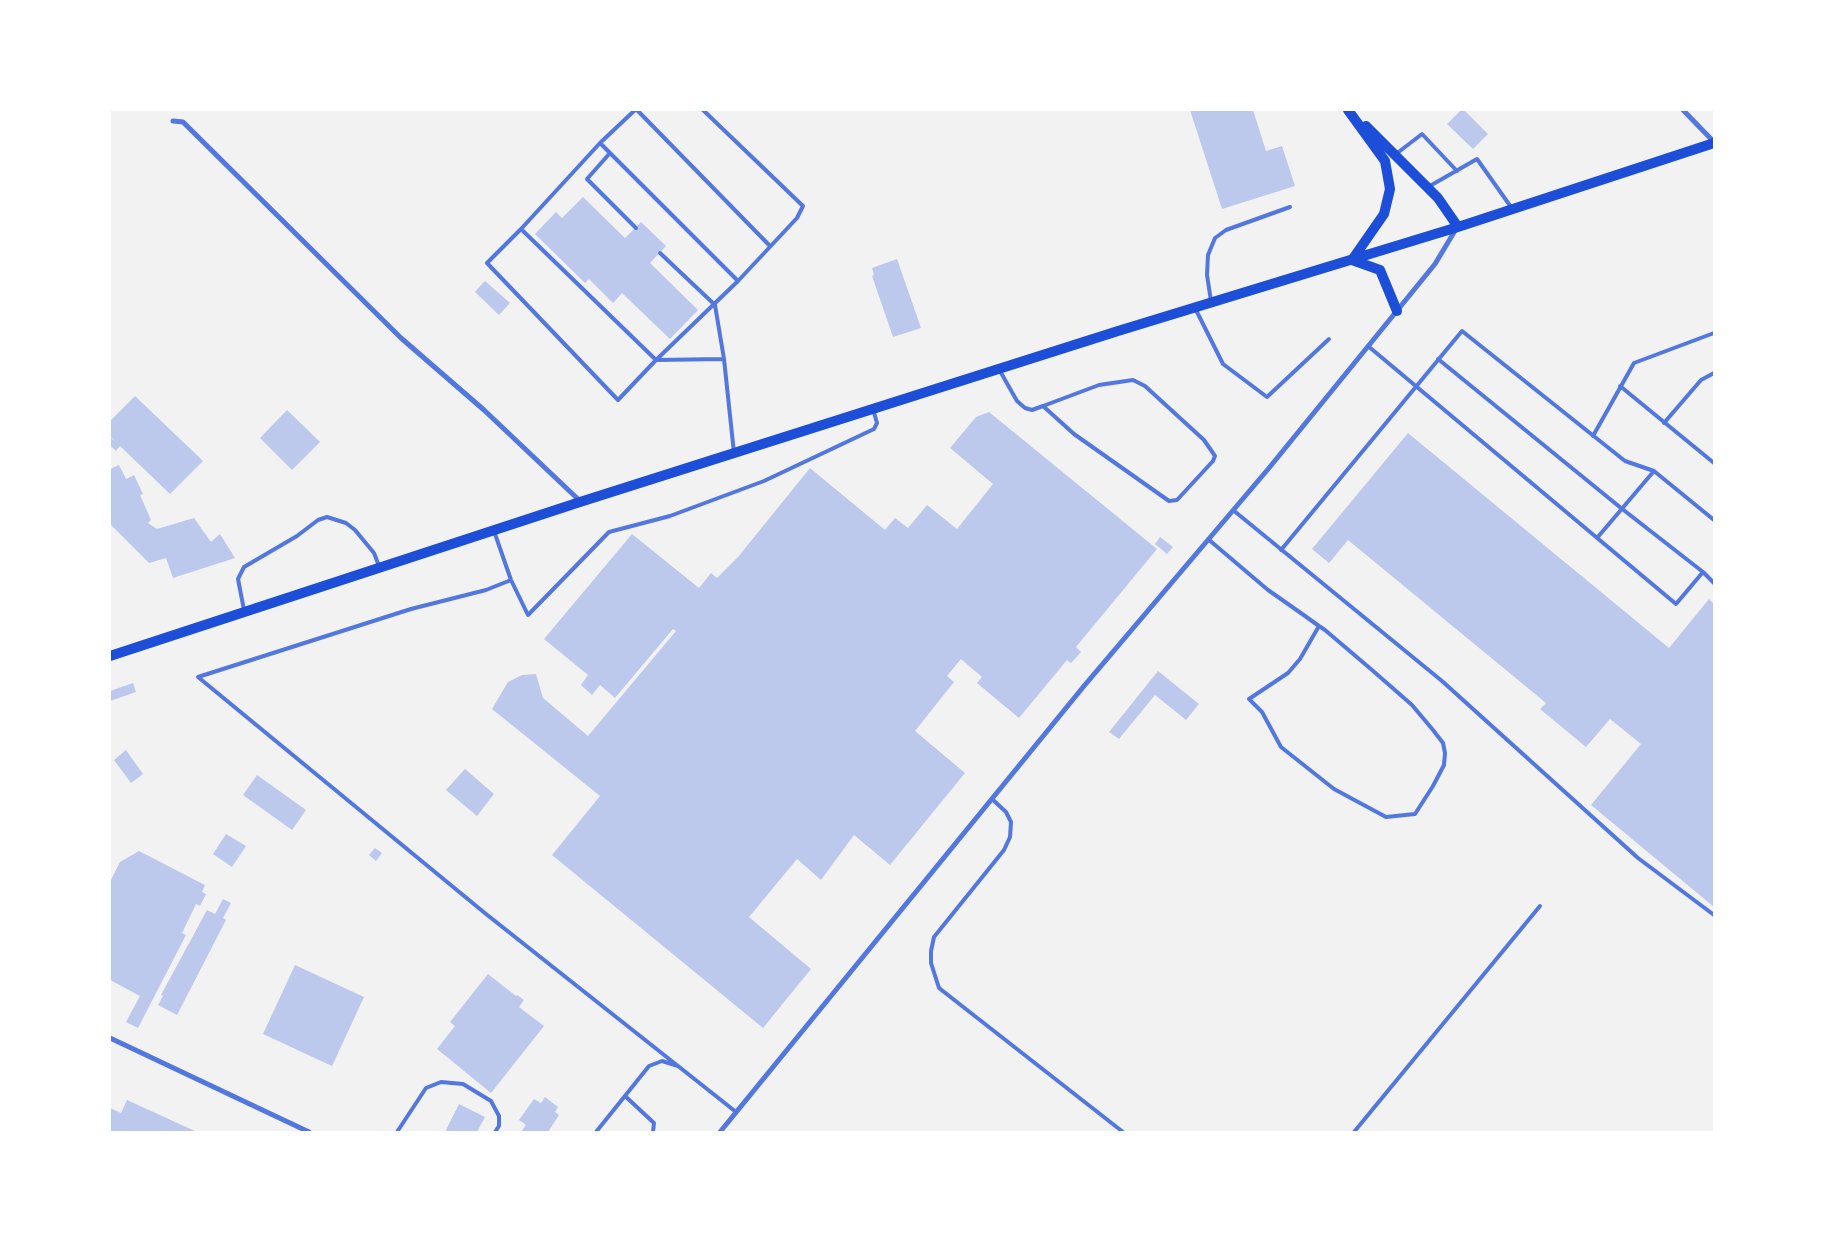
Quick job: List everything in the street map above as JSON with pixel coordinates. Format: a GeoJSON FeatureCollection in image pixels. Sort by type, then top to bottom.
{"type":"FeatureCollection","features":[{"type":"Feature","properties":{"kind":"main road"},"geometry":{"type":"LineString","coordinates":[[1349,110],[1438,198],[1458,227]]}},
{"type":"Feature","properties":{"kind":"main road"},"geometry":{"type":"LineString","coordinates":[[1349,110],[1385,161],[1390,189],[1384,214],[1352,260]]}},
{"type":"Feature","properties":{"kind":"main road"},"geometry":{"type":"LineString","coordinates":[[110,656],[580,502],[999,369],[1458,227],[1714,143]]}},
{"type":"Feature","properties":{"kind":"main road"},"geometry":{"type":"LineString","coordinates":[[1352,260],[1380,270],[1397,311]]}},
{"type":"Feature","properties":{"kind":"street"},"geometry":{"type":"LineString","coordinates":[[1683,110],[1714,143]]}},
{"type":"Feature","properties":{"kind":"street"},"geometry":{"type":"LineString","coordinates":[[173,121],[183,122],[401,338],[484,410],[580,502]]}},
{"type":"Feature","properties":{"kind":"street"},"geometry":{"type":"LineString","coordinates":[[720,1132],[1102,664],[1269,468],[1435,264],[1458,227]]}},
{"type":"Feature","properties":{"kind":"street"},"geometry":{"type":"LineString","coordinates":[[110,1038],[309,1132]]}},
{"type":"Feature","properties":{"kind":"lane"},"geometry":{"type":"LineString","coordinates":[[703,110],[803,206],[797,218],[738,281],[656,360],[618,400],[487,263],[600,143],[636,110],[770,246]]}},
{"type":"Feature","properties":{"kind":"lane"},"geometry":{"type":"LineString","coordinates":[[1395,155],[1422,134],[1457,171]]}},
{"type":"Feature","properties":{"kind":"lane"},"geometry":{"type":"LineString","coordinates":[[600,143],[738,281]]}},
{"type":"Feature","properties":{"kind":"lane"},"geometry":{"type":"LineString","coordinates":[[610,153],[587,179],[636,228]]}},
{"type":"Feature","properties":{"kind":"lane"},"geometry":{"type":"LineString","coordinates":[[1427,187],[1478,159],[1512,209]]}},
{"type":"Feature","properties":{"kind":"lane"},"geometry":{"type":"LineString","coordinates":[[1212,303],[1207,275],[1208,255],[1215,238],[1226,230],[1290,207]]}},
{"type":"Feature","properties":{"kind":"lane"},"geometry":{"type":"LineString","coordinates":[[521,229],[656,360],[724,359]]}},
{"type":"Feature","properties":{"kind":"lane"},"geometry":{"type":"LineString","coordinates":[[660,253],[714,305],[724,359],[734,453]]}},
{"type":"Feature","properties":{"kind":"lane"},"geometry":{"type":"LineString","coordinates":[[1195,308],[1223,364],[1267,398],[1329,339]]}},
{"type":"Feature","properties":{"kind":"lane"},"geometry":{"type":"LineString","coordinates":[[1281,550],[1462,331],[1625,461],[1654,471],[1714,520]]}},
{"type":"Feature","properties":{"kind":"lane"},"geometry":{"type":"LineString","coordinates":[[1593,436],[1634,363],[1714,333]]}},
{"type":"Feature","properties":{"kind":"lane"},"geometry":{"type":"LineString","coordinates":[[1368,346],[1676,604],[1703,572]]}},
{"type":"Feature","properties":{"kind":"lane"},"geometry":{"type":"LineString","coordinates":[[1438,359],[1714,582]]}},
{"type":"Feature","properties":{"kind":"lane"},"geometry":{"type":"LineString","coordinates":[[999,369],[1017,401],[1025,408],[1032,410],[1099,385],[1133,380],[1145,386],[1204,440],[1215,456],[1213,461],[1178,500],[1169,501],[1074,434],[1043,406]]}},
{"type":"Feature","properties":{"kind":"lane"},"geometry":{"type":"LineString","coordinates":[[1664,423],[1701,380],[1714,373]]}},
{"type":"Feature","properties":{"kind":"lane"},"geometry":{"type":"LineString","coordinates":[[1620,386],[1714,464]]}},
{"type":"Feature","properties":{"kind":"lane"},"geometry":{"type":"LineString","coordinates":[[494,530],[511,580],[528,615],[609,532],[670,516],[781,473],[874,429],[876,423],[872,409]]}},
{"type":"Feature","properties":{"kind":"lane"},"geometry":{"type":"LineString","coordinates":[[1597,538],[1654,471]]}},
{"type":"Feature","properties":{"kind":"lane"},"geometry":{"type":"LineString","coordinates":[[1232,510],[1442,681],[1638,858],[1714,915]]}},
{"type":"Feature","properties":{"kind":"lane"},"geometry":{"type":"LineString","coordinates":[[244,612],[238,579],[244,567],[302,533],[318,520],[327,517],[346,523],[355,530],[374,554],[380,568]]}},
{"type":"Feature","properties":{"kind":"lane"},"geometry":{"type":"LineString","coordinates":[[1208,539],[1268,590],[1319,626],[1412,705],[1443,743],[1445,753],[1444,765],[1415,814],[1386,817],[1334,789],[1282,747],[1262,712],[1249,699],[1288,673],[1300,659],[1319,626]]}},
{"type":"Feature","properties":{"kind":"lane"},"geometry":{"type":"LineString","coordinates":[[511,580],[486,590],[411,610],[198,677],[486,914],[736,1112]]}},
{"type":"Feature","properties":{"kind":"lane"},"geometry":{"type":"LineString","coordinates":[[992,799],[1006,812],[1011,822],[1010,836],[1004,850],[934,938],[931,963],[939,988],[1123,1132]]}},
{"type":"Feature","properties":{"kind":"lane"},"geometry":{"type":"LineString","coordinates":[[1354,1132],[1540,906]]}},
{"type":"Feature","properties":{"kind":"lane"},"geometry":{"type":"LineString","coordinates":[[596,1132],[649,1066],[662,1061],[678,1066]]}},
{"type":"Feature","properties":{"kind":"lane"},"geometry":{"type":"LineString","coordinates":[[396,1132],[426,1088],[441,1082],[463,1084],[491,1101],[500,1116],[496,1132]]}},
{"type":"Feature","properties":{"kind":"lane"},"geometry":{"type":"LineString","coordinates":[[625,1096],[654,1123],[653,1132]]}},
{"type":"Feature","properties":{"kind":"building"},"geometry":{"type":"Polygon","coordinates":[[[1190,110],[1253,110],[1266,151],[1282,146],[1295,186],[1222,209],[1190,110]]]}},
{"type":"Feature","properties":{"kind":"building"},"geometry":{"type":"Polygon","coordinates":[[[1461,110],[1464,110],[1488,134],[1473,149],[1447,124],[1461,110]]]}},
{"type":"Feature","properties":{"kind":"building"},"geometry":{"type":"Polygon","coordinates":[[[583,197],[625,238],[641,222],[666,246],[650,263],[698,310],[670,339],[622,293],[613,303],[589,279],[585,283],[535,234],[556,212],[562,218],[583,197]]]}},
{"type":"Feature","properties":{"kind":"building"},"geometry":{"type":"Polygon","coordinates":[[[897,259],[921,328],[893,337],[872,276],[874,275],[872,268],[897,259]]]}},
{"type":"Feature","properties":{"kind":"building"},"geometry":{"type":"Polygon","coordinates":[[[485,281],[510,303],[499,315],[475,292],[485,281]]]}},
{"type":"Feature","properties":{"kind":"building"},"geometry":{"type":"Polygon","coordinates":[[[135,396],[203,461],[170,494],[120,446],[116,451],[110,445],[110,437],[116,442],[110,436],[110,421],[135,396]]]}},
{"type":"Feature","properties":{"kind":"building"},"geometry":{"type":"Polygon","coordinates":[[[287,410],[320,442],[292,470],[260,438],[287,410]]]}},
{"type":"Feature","properties":{"kind":"building"},"geometry":{"type":"Polygon","coordinates":[[[989,412],[1157,549],[1076,647],[1081,652],[1071,663],[1067,660],[1019,718],[977,683],[982,677],[961,659],[947,676],[954,682],[915,731],[965,773],[890,865],[854,835],[821,880],[797,859],[749,917],[811,969],[763,1028],[552,855],[600,796],[492,709],[508,682],[522,675],[536,674],[543,698],[588,736],[676,631],[673,629],[615,698],[600,685],[592,695],[581,685],[588,675],[544,639],[632,534],[699,588],[711,573],[717,578],[738,557],[810,468],[885,530],[895,518],[908,528],[927,505],[957,529],[993,484],[950,448],[976,417],[989,412]]]}},
{"type":"Feature","properties":{"kind":"building"},"geometry":{"type":"Polygon","coordinates":[[[1408,433],[1669,648],[1709,599],[1714,604],[1714,907],[1591,805],[1641,744],[1610,719],[1586,747],[1540,709],[1546,703],[1348,540],[1329,563],[1312,549],[1408,433]]]}},
{"type":"Feature","properties":{"kind":"building"},"geometry":{"type":"Polygon","coordinates":[[[119,465],[126,479],[134,475],[143,494],[140,495],[151,520],[148,523],[157,529],[194,518],[211,542],[220,534],[235,558],[173,578],[166,558],[149,563],[110,524],[110,469],[119,465]]]}},
{"type":"Feature","properties":{"kind":"building"},"geometry":{"type":"Polygon","coordinates":[[[1160,537],[1173,547],[1167,554],[1155,544],[1160,537]]]}},
{"type":"Feature","properties":{"kind":"building"},"geometry":{"type":"Polygon","coordinates":[[[1158,671],[1199,704],[1186,720],[1155,695],[1119,739],[1109,732],[1158,671]]]}},
{"type":"Feature","properties":{"kind":"building"},"geometry":{"type":"Polygon","coordinates":[[[133,683],[136,692],[110,701],[110,691],[133,683]]]}},
{"type":"Feature","properties":{"kind":"building"},"geometry":{"type":"Polygon","coordinates":[[[126,750],[143,774],[131,783],[114,760],[126,750]]]}},
{"type":"Feature","properties":{"kind":"building"},"geometry":{"type":"Polygon","coordinates":[[[465,769],[494,794],[477,816],[446,790],[465,769]]]}},
{"type":"Feature","properties":{"kind":"building"},"geometry":{"type":"Polygon","coordinates":[[[257,775],[306,810],[292,830],[243,795],[257,775]]]}},
{"type":"Feature","properties":{"kind":"building"},"geometry":{"type":"Polygon","coordinates":[[[226,834],[246,846],[232,867],[213,854],[226,834]]]}},
{"type":"Feature","properties":{"kind":"building"},"geometry":{"type":"Polygon","coordinates":[[[375,848],[382,853],[376,861],[369,855],[375,848]]]}},
{"type":"Feature","properties":{"kind":"building"},"geometry":{"type":"Polygon","coordinates":[[[139,851],[205,885],[202,892],[206,894],[200,906],[196,904],[182,933],[186,935],[138,1028],[126,1022],[140,996],[110,980],[110,882],[120,862],[139,851]]]}},
{"type":"Feature","properties":{"kind":"building"},"geometry":{"type":"Polygon","coordinates":[[[223,899],[231,903],[223,918],[226,920],[177,1015],[158,1005],[163,996],[161,995],[207,910],[215,914],[223,899]]]}},
{"type":"Feature","properties":{"kind":"building"},"geometry":{"type":"Polygon","coordinates":[[[295,965],[364,997],[332,1066],[263,1034],[295,965]]]}},
{"type":"Feature","properties":{"kind":"building"},"geometry":{"type":"Polygon","coordinates":[[[488,974],[524,1000],[519,1007],[544,1026],[491,1093],[437,1049],[455,1026],[450,1022],[488,974]]]}},
{"type":"Feature","properties":{"kind":"building"},"geometry":{"type":"Polygon","coordinates":[[[545,1097],[558,1107],[555,1112],[559,1115],[548,1132],[521,1132],[526,1125],[519,1120],[534,1099],[541,1103],[545,1097]]]}},
{"type":"Feature","properties":{"kind":"building"},"geometry":{"type":"Polygon","coordinates":[[[127,1100],[197,1132],[110,1132],[110,1108],[121,1113],[127,1100]]]}},
{"type":"Feature","properties":{"kind":"building"},"geometry":{"type":"Polygon","coordinates":[[[459,1104],[485,1117],[477,1132],[445,1132],[459,1104]]]}}]}
